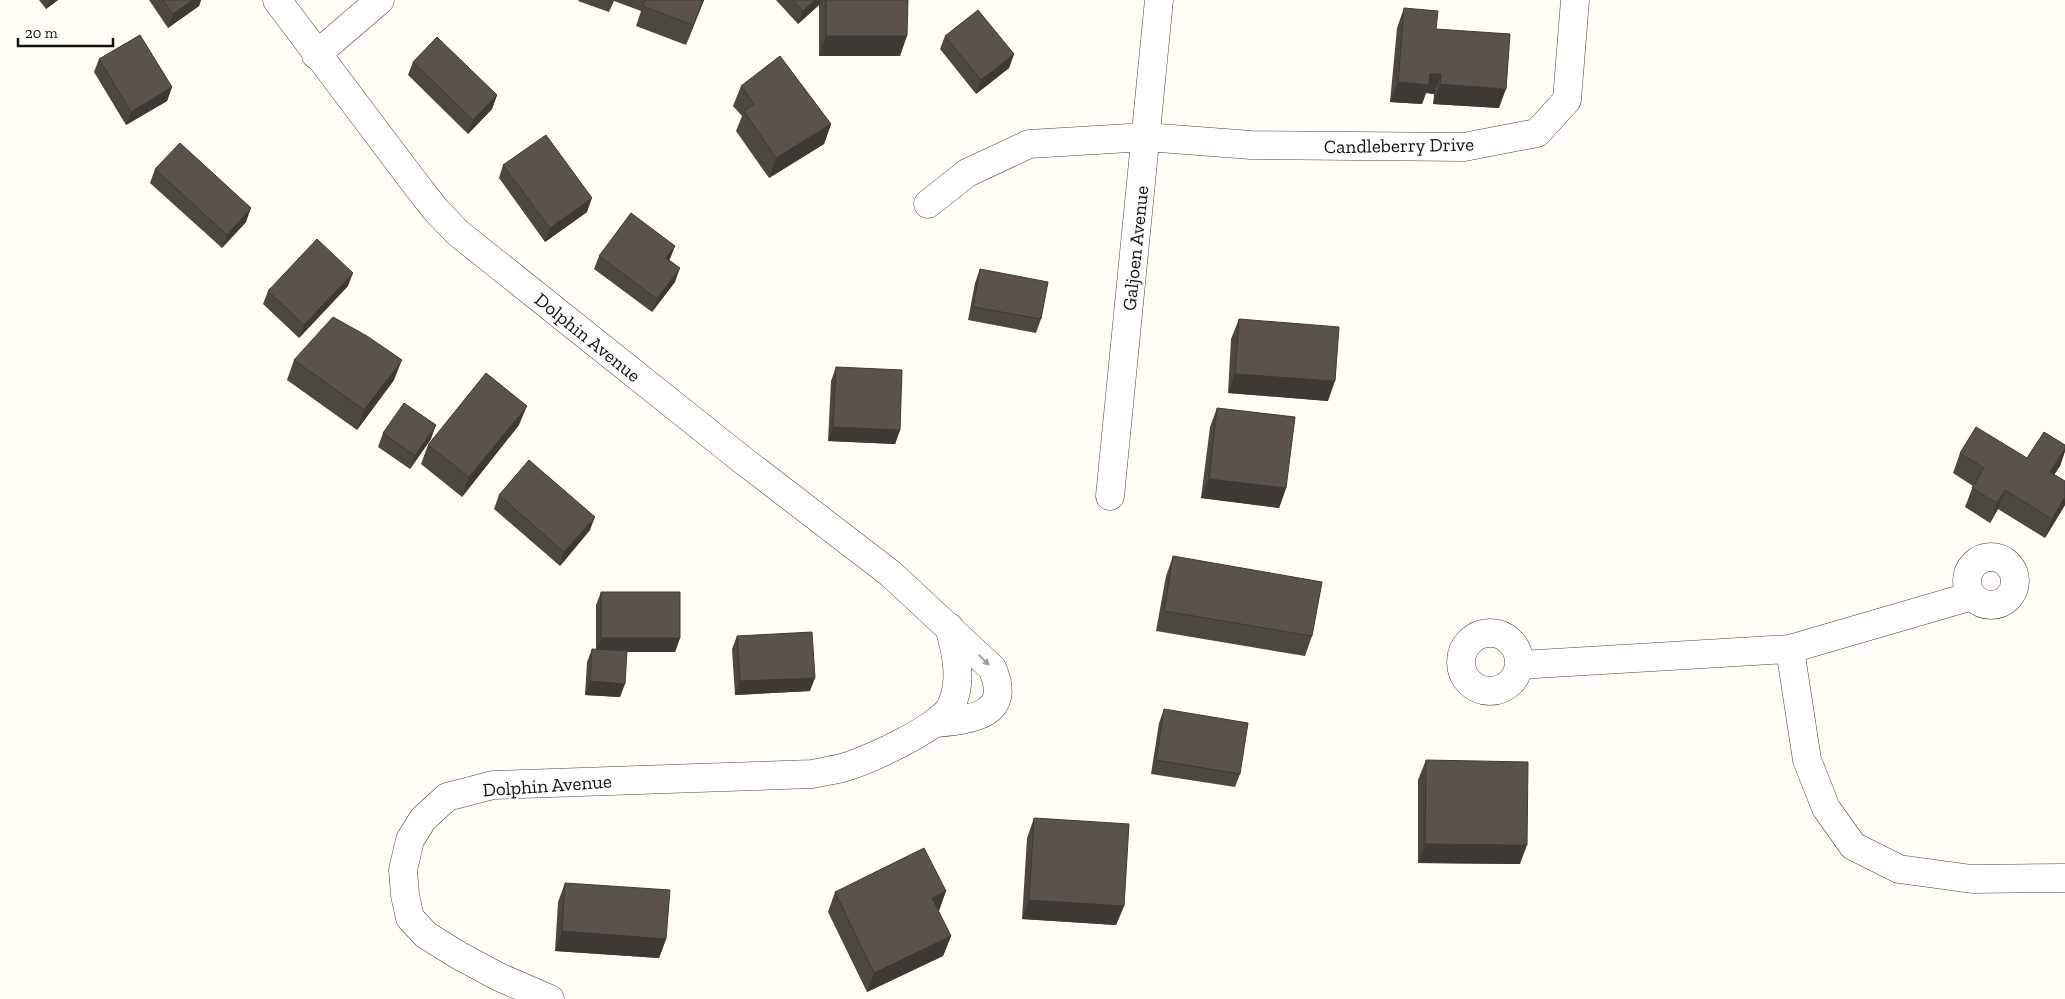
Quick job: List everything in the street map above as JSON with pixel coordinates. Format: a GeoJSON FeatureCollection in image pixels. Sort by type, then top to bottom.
{"type":"FeatureCollection","features":[{"type":"Feature","properties":{"kind":"street","name":"Dolphin Avenue"},"geometry":{"type":"LineString","coordinates":[[277,0],[316,55],[419,189],[458,233],[732,452],[891,574],[992,668],[999,688],[998,699],[994,706],[970,719],[937,723]]}},
{"type":"Feature","properties":{"kind":"street"},"geometry":{"type":"LineString","coordinates":[[316,55],[380,0]]}},
{"type":"Feature","properties":{"kind":"street","name":"Galjoen Avenue"},"geometry":{"type":"LineString","coordinates":[[1110,496],[1159,0]]}},
{"type":"Feature","properties":{"kind":"street","name":"Candleberry Drive"},"geometry":{"type":"LineString","coordinates":[[928,204],[967,173],[1029,144],[1146,137],[1251,145],[1464,147],[1537,133],[1566,100],[1576,0]]}},
{"type":"Feature","properties":{"kind":"street"},"geometry":{"type":"LineString","coordinates":[[1519,666],[1790,649],[1972,596]]}},
{"type":"Feature","properties":{"kind":"street","name":"Dolphin Avenue"},"geometry":{"type":"LineString","coordinates":[[550,999],[499,977],[458,955],[426,935],[410,918],[405,895],[403,870],[410,840],[423,819],[447,797],[493,785],[812,774],[844,768],[879,754],[937,723],[951,707],[957,667],[955,647],[949,627]]}},
{"type":"Feature","properties":{"kind":"street"},"geometry":{"type":"LineString","coordinates":[[1790,649],[1808,760],[1826,808],[1853,846],[1899,869],[1972,879],[2065,878]]}},
{"type":"Feature","properties":{"kind":"building"},"geometry":{"type":"Polygon","coordinates":[[[163,0],[193,0],[173,14],[163,0]]]}},
{"type":"Feature","properties":{"kind":"building"},"geometry":{"type":"Polygon","coordinates":[[[645,0],[703,0],[693,25],[643,6],[645,0]]]}},
{"type":"Feature","properties":{"kind":"building"},"geometry":{"type":"Polygon","coordinates":[[[793,0],[815,0],[803,11],[793,0]]]}},
{"type":"Feature","properties":{"kind":"building"},"geometry":{"type":"Polygon","coordinates":[[[826,0],[908,0],[907,36],[826,36],[826,0]]]}},
{"type":"Feature","properties":{"kind":"building"},"geometry":{"type":"Polygon","coordinates":[[[1404,8],[1438,11],[1436,29],[1510,34],[1506,89],[1440,84],[1441,74],[1430,74],[1429,85],[1398,82],[1404,8]]]}},
{"type":"Feature","properties":{"kind":"building"},"geometry":{"type":"Polygon","coordinates":[[[978,10],[1014,54],[981,80],[945,36],[978,10]]]}},
{"type":"Feature","properties":{"kind":"building"},"geometry":{"type":"Polygon","coordinates":[[[140,35],[172,87],[131,112],[99,59],[140,35]]]}},
{"type":"Feature","properties":{"kind":"building"},"geometry":{"type":"Polygon","coordinates":[[[437,37],[497,95],[473,120],[413,62],[437,37]]]}},
{"type":"Feature","properties":{"kind":"building"},"geometry":{"type":"Polygon","coordinates":[[[780,56],[831,124],[776,158],[744,111],[754,104],[741,86],[780,56]]]}},
{"type":"Feature","properties":{"kind":"building"},"geometry":{"type":"Polygon","coordinates":[[[546,135],[592,198],[550,228],[503,165],[546,135]]]}},
{"type":"Feature","properties":{"kind":"building"},"geometry":{"type":"Polygon","coordinates":[[[180,143],[251,208],[227,235],[155,169],[180,143]]]}},
{"type":"Feature","properties":{"kind":"building"},"geometry":{"type":"Polygon","coordinates":[[[631,213],[675,246],[666,258],[680,268],[657,299],[599,256],[631,213]]]}},
{"type":"Feature","properties":{"kind":"building"},"geometry":{"type":"Polygon","coordinates":[[[317,239],[353,273],[304,325],[268,291],[317,239]]]}},
{"type":"Feature","properties":{"kind":"building"},"geometry":{"type":"Polygon","coordinates":[[[980,269],[1048,282],[1041,319],[973,307],[980,269]]]}},
{"type":"Feature","properties":{"kind":"building"},"geometry":{"type":"Polygon","coordinates":[[[333,317],[367,336],[402,360],[364,410],[294,360],[333,317]]]}},
{"type":"Feature","properties":{"kind":"building"},"geometry":{"type":"Polygon","coordinates":[[[1239,319],[1339,327],[1335,381],[1235,374],[1239,319]]]}},
{"type":"Feature","properties":{"kind":"building"},"geometry":{"type":"Polygon","coordinates":[[[836,367],[902,370],[900,430],[833,427],[836,367]]]}},
{"type":"Feature","properties":{"kind":"building"},"geometry":{"type":"Polygon","coordinates":[[[486,373],[527,406],[469,477],[428,445],[486,373]]]}},
{"type":"Feature","properties":{"kind":"building"},"geometry":{"type":"Polygon","coordinates":[[[404,403],[436,425],[415,456],[383,433],[404,403]]]}},
{"type":"Feature","properties":{"kind":"building"},"geometry":{"type":"Polygon","coordinates":[[[1217,408],[1295,417],[1286,488],[1209,479],[1217,408]]]}},
{"type":"Feature","properties":{"kind":"building"},"geometry":{"type":"Polygon","coordinates":[[[1976,427],[2027,458],[2044,432],[2065,445],[2065,449],[2050,472],[2065,481],[2065,497],[2052,519],[2005,490],[1997,503],[1972,488],[1984,468],[1960,453],[1976,427]]]}},
{"type":"Feature","properties":{"kind":"building"},"geometry":{"type":"Polygon","coordinates":[[[529,460],[595,517],[564,552],[499,495],[529,460]]]}},
{"type":"Feature","properties":{"kind":"building"},"geometry":{"type":"Polygon","coordinates":[[[1173,556],[1322,582],[1312,636],[1164,611],[1173,556]]]}},
{"type":"Feature","properties":{"kind":"building"},"geometry":{"type":"Polygon","coordinates":[[[601,592],[680,592],[680,638],[601,638],[601,592]]]}},
{"type":"Feature","properties":{"kind":"building"},"geometry":{"type":"Polygon","coordinates":[[[812,632],[815,678],[740,681],[737,636],[812,632]]]}},
{"type":"Feature","properties":{"kind":"building"},"geometry":{"type":"Polygon","coordinates":[[[592,649],[627,651],[625,684],[590,681],[592,649]]]}},
{"type":"Feature","properties":{"kind":"building"},"geometry":{"type":"Polygon","coordinates":[[[1164,709],[1248,723],[1240,774],[1156,760],[1164,709]]]}},
{"type":"Feature","properties":{"kind":"building"},"geometry":{"type":"Polygon","coordinates":[[[1426,760],[1528,762],[1527,845],[1425,844],[1426,760]]]}},
{"type":"Feature","properties":{"kind":"building"},"geometry":{"type":"Polygon","coordinates":[[[1034,818],[1129,824],[1124,906],[1029,900],[1034,818]]]}},
{"type":"Feature","properties":{"kind":"building"},"geometry":{"type":"Polygon","coordinates":[[[924,848],[946,891],[932,898],[951,936],[874,973],[835,892],[924,848]]]}},
{"type":"Feature","properties":{"kind":"building"},"geometry":{"type":"Polygon","coordinates":[[[565,883],[670,890],[666,939],[562,931],[565,883]]]}}]}
